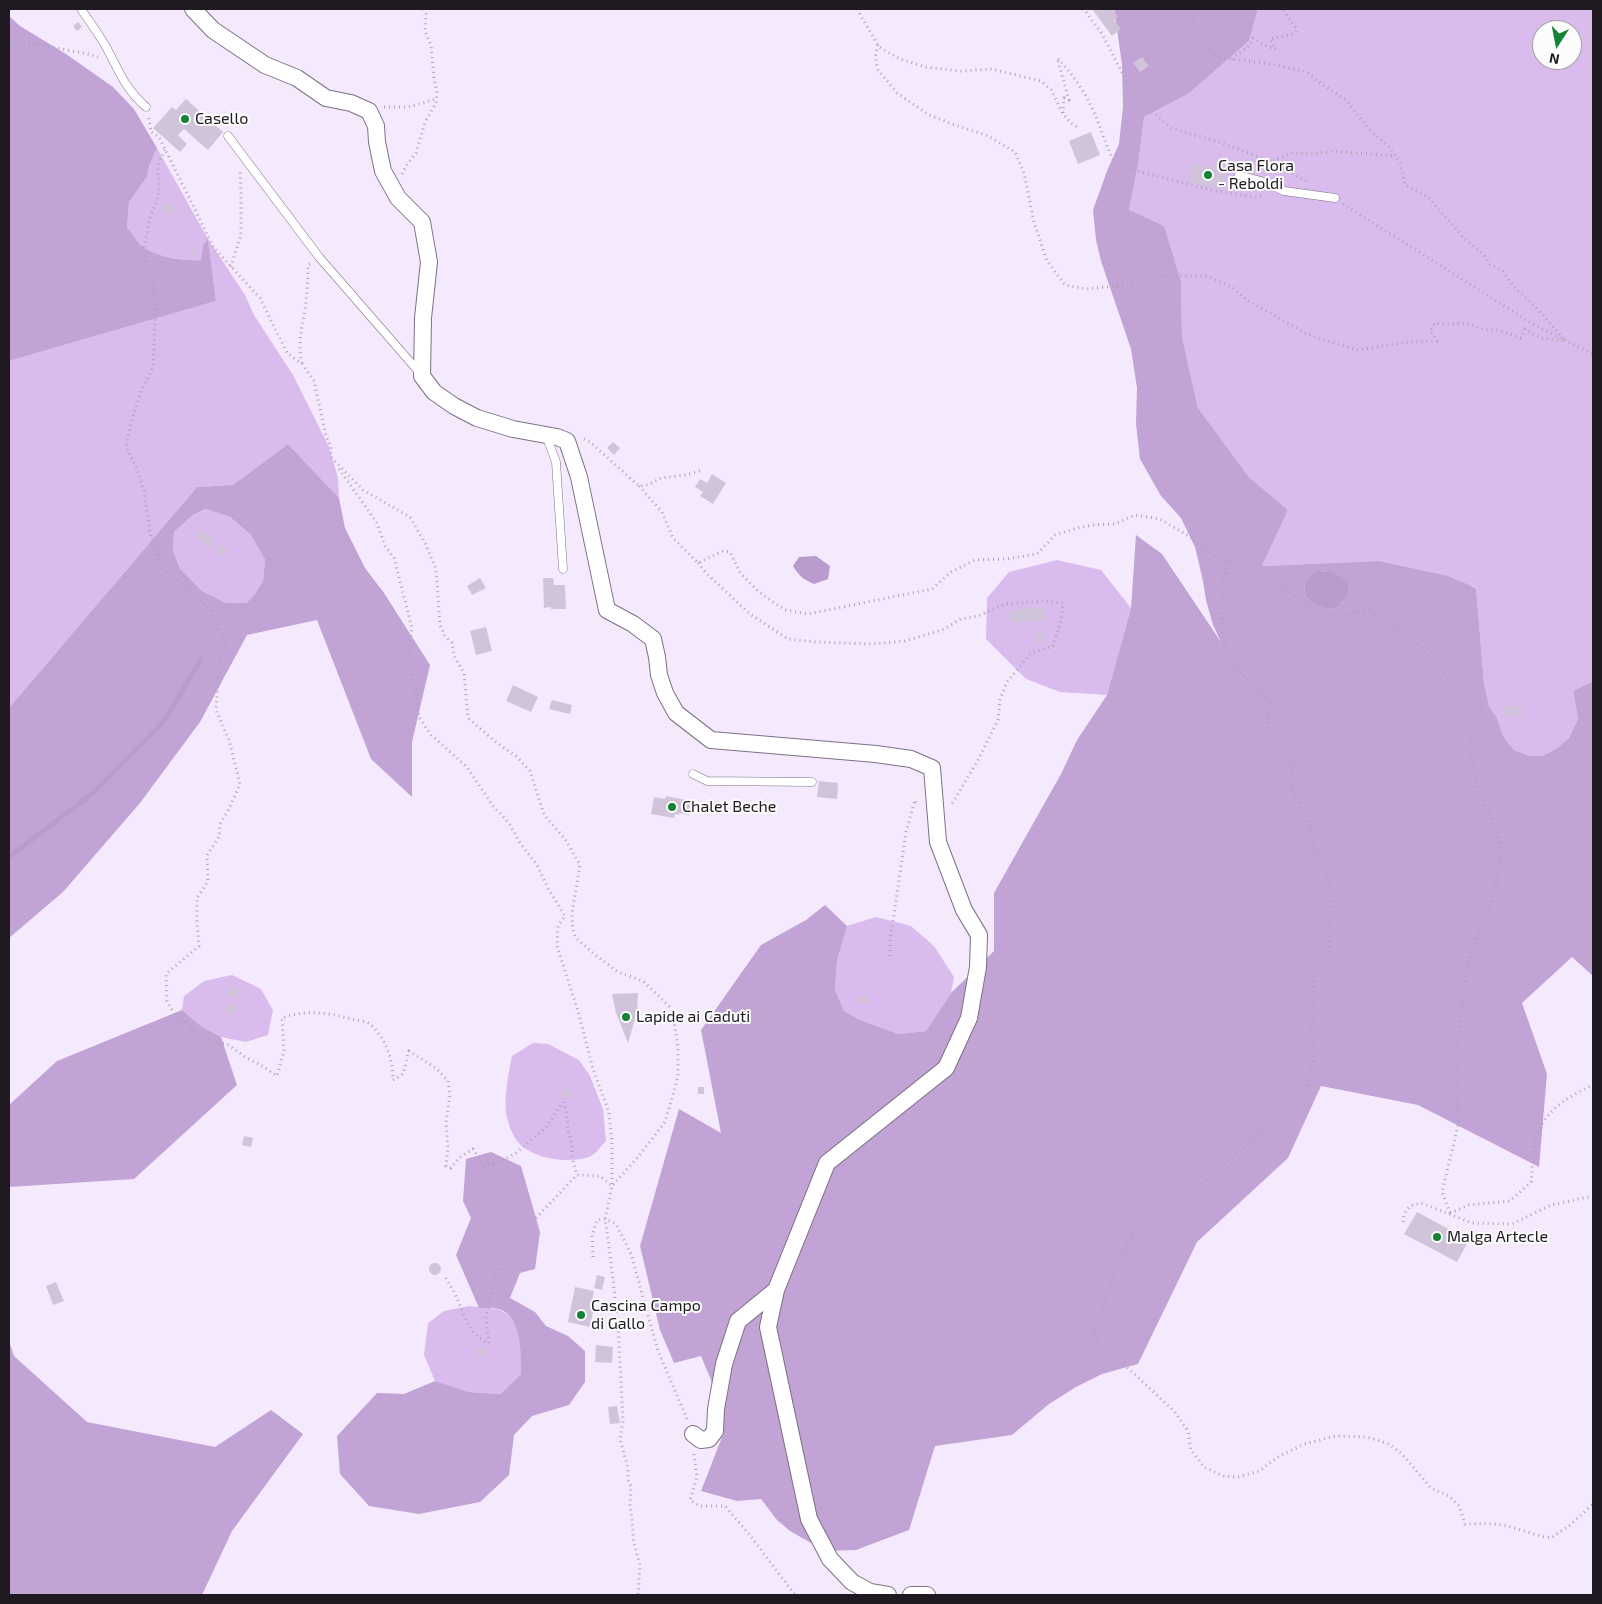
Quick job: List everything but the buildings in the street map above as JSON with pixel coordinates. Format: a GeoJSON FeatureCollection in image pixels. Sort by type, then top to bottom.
{"type":"FeatureCollection","features":[{"type":"Feature","properties":{"kind":"street"},"geometry":{"type":"LineString","coordinates":[[193,9],[213,30],[265,65],[297,78],[326,98],[351,102],[369,111],[376,126],[383,171],[398,198],[422,222],[429,262],[423,318],[422,376],[434,392],[454,406],[477,418],[513,429],[567,441],[579,477],[607,610],[633,624],[653,639],[659,675],[665,694],[676,713],[711,740],[876,754],[911,759],[932,768],[938,842],[964,910],[979,935],[978,968],[969,1018],[946,1068],[827,1164],[776,1290],[768,1327],[809,1519],[830,1559],[852,1582],[870,1592],[888,1595]]}},
{"type":"Feature","properties":{"kind":"street"},"geometry":{"type":"LineString","coordinates":[[693,1434],[700,1440],[709,1439],[715,1431],[716,1409],[724,1364],[738,1321],[776,1290]]}},
{"type":"Feature","properties":{"kind":"street"},"geometry":{"type":"LineString","coordinates":[[911,1595],[928,1595]]}},
{"type":"Feature","properties":{"kind":"lane"},"geometry":{"type":"LineString","coordinates":[[81,9],[105,45],[122,79],[135,98],[146,107]]}},
{"type":"Feature","properties":{"kind":"lane"},"geometry":{"type":"LineString","coordinates":[[228,136],[319,257],[422,376]]}},
{"type":"Feature","properties":{"kind":"lane"},"geometry":{"type":"LineString","coordinates":[[1239,174],[1264,182],[1284,192],[1335,198]]}},
{"type":"Feature","properties":{"kind":"lane"},"geometry":{"type":"LineString","coordinates":[[554,437],[563,569]]}},
{"type":"Feature","properties":{"kind":"lane"},"geometry":{"type":"LineString","coordinates":[[693,774],[707,781],[812,782]]}},
{"type":"Feature","properties":{"kind":"path"},"geometry":{"type":"LineString","coordinates":[[394,190],[406,166],[416,153],[425,122],[438,93],[434,78],[432,46],[425,31],[426,14],[423,9]]}},
{"type":"Feature","properties":{"kind":"path"},"geometry":{"type":"LineString","coordinates":[[857,9],[878,45],[885,51],[900,59],[926,67],[961,71],[992,69],[1041,81],[1050,90],[1063,114],[1071,123],[1079,128]]}},
{"type":"Feature","properties":{"kind":"path"},"geometry":{"type":"LineString","coordinates":[[1082,9],[1102,34],[1127,82],[1149,109],[1171,128],[1222,143],[1272,162],[1310,184]]}},
{"type":"Feature","properties":{"kind":"path"},"geometry":{"type":"LineString","coordinates":[[1188,9],[1214,57],[1271,64],[1307,72],[1346,100],[1369,129],[1390,147],[1400,163],[1405,185],[1428,197],[1462,236],[1483,254],[1490,264],[1502,270],[1515,288],[1536,307],[1566,341]]}},
{"type":"Feature","properties":{"kind":"path"},"geometry":{"type":"LineString","coordinates":[[1231,60],[1250,45],[1253,38],[1268,47],[1276,49],[1270,39],[1293,34],[1297,30],[1283,9]]}},
{"type":"Feature","properties":{"kind":"path"},"geometry":{"type":"LineString","coordinates":[[9,44],[25,42],[88,54],[113,62]]}},
{"type":"Feature","properties":{"kind":"path"},"geometry":{"type":"LineString","coordinates":[[878,45],[875,57],[878,70],[897,93],[929,115],[986,135],[1015,152],[1024,173],[1034,222],[1047,261],[1065,285],[1087,289],[1124,285],[1152,276],[1206,276],[1232,287],[1247,300],[1307,334],[1357,350],[1408,342],[1437,341],[1430,330],[1434,323],[1466,323],[1485,330],[1498,330],[1521,338],[1525,329],[1541,338],[1566,341]]}},
{"type":"Feature","properties":{"kind":"path"},"geometry":{"type":"LineString","coordinates":[[1063,114],[1064,98],[1069,100],[1058,59],[1075,77],[1098,121],[1108,151],[1117,166],[1174,179],[1193,186],[1256,197],[1284,192]]}},
{"type":"Feature","properties":{"kind":"path"},"geometry":{"type":"LineString","coordinates":[[369,111],[375,107],[409,107],[436,99]]}},
{"type":"Feature","properties":{"kind":"path"},"geometry":{"type":"LineString","coordinates":[[146,107],[152,132],[159,137],[214,248],[260,298],[287,353],[302,364]]}},
{"type":"Feature","properties":{"kind":"path"},"geometry":{"type":"LineString","coordinates":[[165,149],[158,165],[159,193],[149,222],[143,252],[152,275],[156,305],[153,368],[132,419],[126,448],[136,467],[144,491],[150,533],[162,570],[178,580],[210,610],[225,643],[219,666],[216,710],[228,740],[240,784],[220,824],[219,837],[207,855],[208,882],[197,898],[196,923],[199,946],[166,974],[167,1001],[176,1017],[188,1023],[193,1032],[218,1043],[226,1044],[247,1058],[264,1066],[277,1076],[284,1051],[282,1018],[311,1012],[341,1015],[369,1023],[387,1045],[393,1071],[393,1080],[402,1074],[409,1051],[437,1069],[448,1081],[450,1094],[446,1123],[448,1148],[446,1166],[451,1168],[460,1158],[473,1149],[484,1166],[502,1161],[516,1153],[546,1127],[563,1102],[572,1144],[572,1158],[577,1175]]}},
{"type":"Feature","properties":{"kind":"path"},"geometry":{"type":"LineString","coordinates":[[231,267],[241,234],[238,150]]}},
{"type":"Feature","properties":{"kind":"path"},"geometry":{"type":"LineString","coordinates":[[1272,162],[1292,153],[1315,154],[1331,151],[1395,156]]}},
{"type":"Feature","properties":{"kind":"path"},"geometry":{"type":"LineString","coordinates":[[1335,198],[1536,326],[1593,354]]}},
{"type":"Feature","properties":{"kind":"path"},"geometry":{"type":"LineString","coordinates":[[308,265],[308,287],[299,342],[299,354],[302,364],[314,381],[326,436],[331,447],[331,457],[377,523],[385,546],[394,558],[412,628],[407,664],[415,688],[419,717],[431,735],[466,766],[493,806],[509,823],[520,843],[537,865],[565,916],[558,926],[557,946],[578,1011],[593,1069],[609,1112],[612,1143],[612,1186],[605,1218],[619,1332],[623,1421],[620,1439],[628,1468],[628,1480],[631,1486],[630,1505],[634,1544],[640,1565],[638,1595]]}},
{"type":"Feature","properties":{"kind":"path"},"geometry":{"type":"LineString","coordinates":[[554,437],[576,437],[590,442],[639,486],[662,512],[673,538],[706,573],[750,614],[788,639],[873,644],[905,640],[942,630],[961,619],[978,616],[1005,604],[1044,601],[1063,603],[1061,620],[1053,646],[1030,653],[1006,682],[1000,699],[998,720],[978,760],[951,806]]}},
{"type":"Feature","properties":{"kind":"path"},"geometry":{"type":"LineString","coordinates":[[331,457],[363,490],[410,517],[426,543],[436,569],[440,625],[445,636],[452,643],[454,656],[464,673],[468,718],[496,743],[516,756],[530,771],[544,815],[565,839],[580,864],[572,913],[575,936],[618,972],[643,981],[672,1009],[678,1047],[678,1078],[665,1122],[638,1157],[612,1186]]}},
{"type":"Feature","properties":{"kind":"path"},"geometry":{"type":"LineString","coordinates":[[639,486],[648,485],[661,478],[686,476],[702,470]]}},
{"type":"Feature","properties":{"kind":"path"},"geometry":{"type":"LineString","coordinates":[[698,563],[723,551],[730,552],[741,574],[759,592],[785,610],[808,614],[932,589],[951,572],[975,560],[1006,559],[1037,554],[1055,535],[1093,524],[1115,524],[1135,515],[1160,520],[1192,538],[1219,558],[1229,562],[1240,558],[1260,576],[1326,614],[1343,615],[1369,610],[1420,646],[1441,672],[1466,693],[1482,702],[1469,738],[1477,787],[1499,836],[1500,858],[1495,892],[1467,965],[1456,1055],[1459,1122],[1442,1192],[1450,1213]]}},
{"type":"Feature","properties":{"kind":"path"},"geometry":{"type":"LineString","coordinates":[[1229,562],[1222,584],[1221,618],[1227,658],[1254,688],[1262,692],[1272,702],[1266,726],[1292,765],[1291,786],[1309,824],[1314,851],[1331,885],[1330,955],[1314,978],[1312,1031],[1314,1058],[1307,1089],[1285,1112],[1202,1184],[1138,1225],[1115,1268],[1112,1282],[1093,1332],[1100,1350],[1130,1370],[1174,1411],[1188,1431],[1191,1450],[1204,1467],[1223,1476],[1238,1477],[1259,1470],[1279,1456],[1305,1444],[1335,1436],[1367,1437],[1389,1444],[1402,1454],[1431,1488],[1449,1496],[1459,1506],[1465,1524],[1493,1524],[1551,1538],[1569,1526],[1593,1504]]}},
{"type":"Feature","properties":{"kind":"path"},"geometry":{"type":"LineString","coordinates":[[890,956],[890,942],[901,862],[906,832],[915,800],[921,811],[937,824]]}},
{"type":"Feature","properties":{"kind":"path"},"geometry":{"type":"LineString","coordinates":[[1450,1213],[1469,1205],[1510,1201],[1532,1182],[1534,1147],[1538,1131],[1553,1108],[1593,1085]]}},
{"type":"Feature","properties":{"kind":"path"},"geometry":{"type":"LineString","coordinates":[[445,1276],[455,1293],[471,1330],[482,1340],[489,1342],[486,1318],[490,1292],[499,1266],[512,1243],[577,1175],[600,1176],[612,1186]]}},
{"type":"Feature","properties":{"kind":"path"},"geometry":{"type":"LineString","coordinates":[[1403,1222],[1404,1214],[1410,1206],[1421,1203],[1472,1223],[1512,1224],[1550,1205],[1593,1196]]}},
{"type":"Feature","properties":{"kind":"path"},"geometry":{"type":"LineString","coordinates":[[593,1256],[592,1236],[597,1220],[605,1218],[616,1224],[631,1254],[658,1351],[693,1434],[694,1461],[697,1477],[690,1500],[700,1506],[725,1506],[749,1534],[795,1595]]}},
{"type":"Feature","properties":{"kind":"shaded area"},"geometry":{"type":"Polygon","coordinates":[[[1114,9],[1258,9],[1249,41],[1188,94],[1144,117],[1138,165],[1129,210],[1164,226],[1181,282],[1182,337],[1198,408],[1249,477],[1288,510],[1262,566],[1378,561],[1448,576],[1476,588],[1484,683],[1489,706],[1497,718],[1503,736],[1514,750],[1529,756],[1542,756],[1556,749],[1569,738],[1578,719],[1573,691],[1593,681],[1593,976],[1572,957],[1522,1003],[1547,1074],[1539,1167],[1418,1105],[1321,1086],[1288,1158],[1197,1242],[1138,1364],[1102,1374],[1076,1387],[1049,1404],[1012,1435],[935,1446],[909,1530],[856,1550],[825,1551],[790,1531],[777,1520],[761,1499],[737,1501],[701,1491],[724,1432],[711,1380],[701,1356],[674,1363],[660,1330],[640,1246],[679,1109],[721,1133],[701,1030],[761,945],[806,920],[825,905],[847,926],[837,961],[835,989],[844,1011],[860,1020],[899,1034],[926,1031],[951,993],[994,951],[994,893],[1061,774],[1077,740],[1107,695],[1131,608],[1136,535],[1162,554],[1221,642],[1213,625],[1206,600],[1195,547],[1181,518],[1161,496],[1140,459],[1136,424],[1137,388],[1131,349],[1101,261],[1096,240],[1093,210],[1119,144],[1123,107],[1122,64],[1114,9]],[[1314,571],[1307,580],[1305,590],[1306,598],[1320,606],[1328,607],[1343,602],[1326,571],[1314,571]]]}},
{"type":"Feature","properties":{"kind":"shaded area"},"geometry":{"type":"Polygon","coordinates":[[[1258,9],[1593,9],[1593,681],[1573,691],[1578,719],[1569,738],[1556,749],[1542,756],[1529,756],[1514,750],[1503,736],[1497,718],[1489,706],[1484,683],[1476,587],[1378,561],[1262,566],[1288,510],[1249,477],[1198,408],[1182,337],[1181,282],[1129,210],[1138,165],[1144,117],[1188,94],[1249,41],[1258,9]]]}},
{"type":"Feature","properties":{"kind":"shaded area"},"geometry":{"type":"Polygon","coordinates":[[[9,16],[20,26],[66,54],[113,87],[134,109],[157,148],[149,166],[147,177],[129,202],[127,227],[139,243],[147,249],[162,256],[178,259],[201,260],[203,245],[208,239],[216,301],[9,361],[9,16]]]}},
{"type":"Feature","properties":{"kind":"shaded area"},"geometry":{"type":"Polygon","coordinates":[[[157,148],[208,239],[245,295],[254,315],[293,375],[329,447],[338,478],[339,498],[288,444],[233,485],[197,487],[9,708],[9,361],[216,301],[208,240],[203,245],[201,260],[170,258],[147,250],[137,241],[127,227],[129,202],[147,177],[149,166],[157,148]]]}},
{"type":"Feature","properties":{"kind":"shaded area"},"geometry":{"type":"Polygon","coordinates":[[[288,444],[339,498],[345,528],[365,568],[384,593],[430,665],[412,742],[412,797],[371,759],[317,620],[247,635],[200,722],[140,803],[63,892],[9,938],[9,708],[197,487],[233,485],[288,444]],[[206,509],[193,515],[174,532],[173,551],[180,569],[202,591],[226,603],[246,603],[253,597],[263,581],[265,560],[251,535],[230,517],[206,509]]]}},
{"type":"Feature","properties":{"kind":"shaded area"},"geometry":{"type":"Polygon","coordinates":[[[207,509],[230,517],[251,535],[265,560],[263,581],[253,597],[246,603],[226,603],[202,591],[180,570],[173,551],[174,532],[193,515],[207,509]]]}},
{"type":"Feature","properties":{"kind":"shaded area"},"geometry":{"type":"Polygon","coordinates":[[[816,556],[830,566],[828,579],[814,584],[802,577],[793,566],[799,557],[816,556]]]}},
{"type":"Feature","properties":{"kind":"shaded area"},"geometry":{"type":"Polygon","coordinates":[[[1057,560],[1101,570],[1131,608],[1107,695],[1060,692],[1026,679],[986,639],[987,598],[1009,572],[1057,560]]]}},
{"type":"Feature","properties":{"kind":"shaded area"},"geometry":{"type":"Polygon","coordinates":[[[1314,571],[1333,573],[1348,583],[1346,595],[1341,604],[1332,608],[1326,608],[1316,605],[1306,598],[1306,583],[1314,571]]]}},
{"type":"Feature","properties":{"kind":"shaded area"},"geometry":{"type":"Polygon","coordinates":[[[876,917],[911,926],[934,946],[954,977],[951,993],[926,1031],[899,1034],[860,1020],[844,1011],[835,989],[837,961],[847,926],[876,917]]]}},
{"type":"Feature","properties":{"kind":"shaded area"},"geometry":{"type":"Polygon","coordinates":[[[232,975],[261,989],[273,1010],[268,1035],[246,1042],[221,1037],[201,1026],[182,1010],[184,996],[204,981],[232,975]]]}},
{"type":"Feature","properties":{"kind":"shaded area"},"geometry":{"type":"Polygon","coordinates":[[[182,1010],[201,1026],[221,1037],[237,1085],[134,1179],[9,1187],[9,1105],[57,1061],[182,1010]]]}},
{"type":"Feature","properties":{"kind":"shaded area"},"geometry":{"type":"Polygon","coordinates":[[[533,1043],[548,1044],[579,1060],[590,1076],[603,1109],[606,1141],[591,1156],[580,1159],[561,1160],[541,1156],[524,1147],[514,1136],[506,1110],[507,1086],[512,1056],[533,1043]]]}},
{"type":"Feature","properties":{"kind":"shaded area"},"geometry":{"type":"Polygon","coordinates":[[[491,1152],[521,1166],[540,1232],[535,1269],[520,1273],[510,1298],[535,1312],[546,1326],[568,1336],[585,1351],[585,1382],[569,1405],[532,1416],[514,1435],[509,1475],[480,1502],[419,1514],[369,1506],[340,1474],[337,1436],[377,1393],[404,1394],[435,1381],[469,1392],[501,1394],[521,1374],[519,1337],[512,1320],[507,1313],[499,1309],[479,1308],[456,1255],[471,1218],[463,1201],[466,1159],[491,1152]]]}},
{"type":"Feature","properties":{"kind":"shaded area"},"geometry":{"type":"Polygon","coordinates":[[[469,1306],[500,1310],[508,1315],[517,1329],[521,1374],[502,1394],[469,1392],[435,1381],[424,1355],[428,1323],[444,1311],[469,1306]]]}},
{"type":"Feature","properties":{"kind":"shaded area"},"geometry":{"type":"Polygon","coordinates":[[[9,1341],[14,1356],[87,1422],[215,1447],[271,1410],[303,1434],[232,1531],[202,1595],[9,1595],[9,1341]]]}},
{"type":"Feature","properties":{"kind":"waterway"},"geometry":{"type":"LineString","coordinates":[[9,857],[93,793],[164,721],[201,659]]}},
{"type":"Feature","properties":{"kind":"place","name":"Casello"},"geometry":{"type":"Point","coordinates":[185,119]}},
{"type":"Feature","properties":{"kind":"place","name":"Casa Flora - Reboldi"},"geometry":{"type":"Point","coordinates":[1208,175]}},
{"type":"Feature","properties":{"kind":"place","name":"Chalet Beche"},"geometry":{"type":"Point","coordinates":[672,807]}},
{"type":"Feature","properties":{"kind":"place","name":"Lapide ai Caduti"},"geometry":{"type":"Point","coordinates":[626,1017]}},
{"type":"Feature","properties":{"kind":"place","name":"Malga Artecle"},"geometry":{"type":"Point","coordinates":[1437,1237]}},
{"type":"Feature","properties":{"kind":"place","name":"Cascina Campo di Gallo"},"geometry":{"type":"Point","coordinates":[581,1315]}}]}
